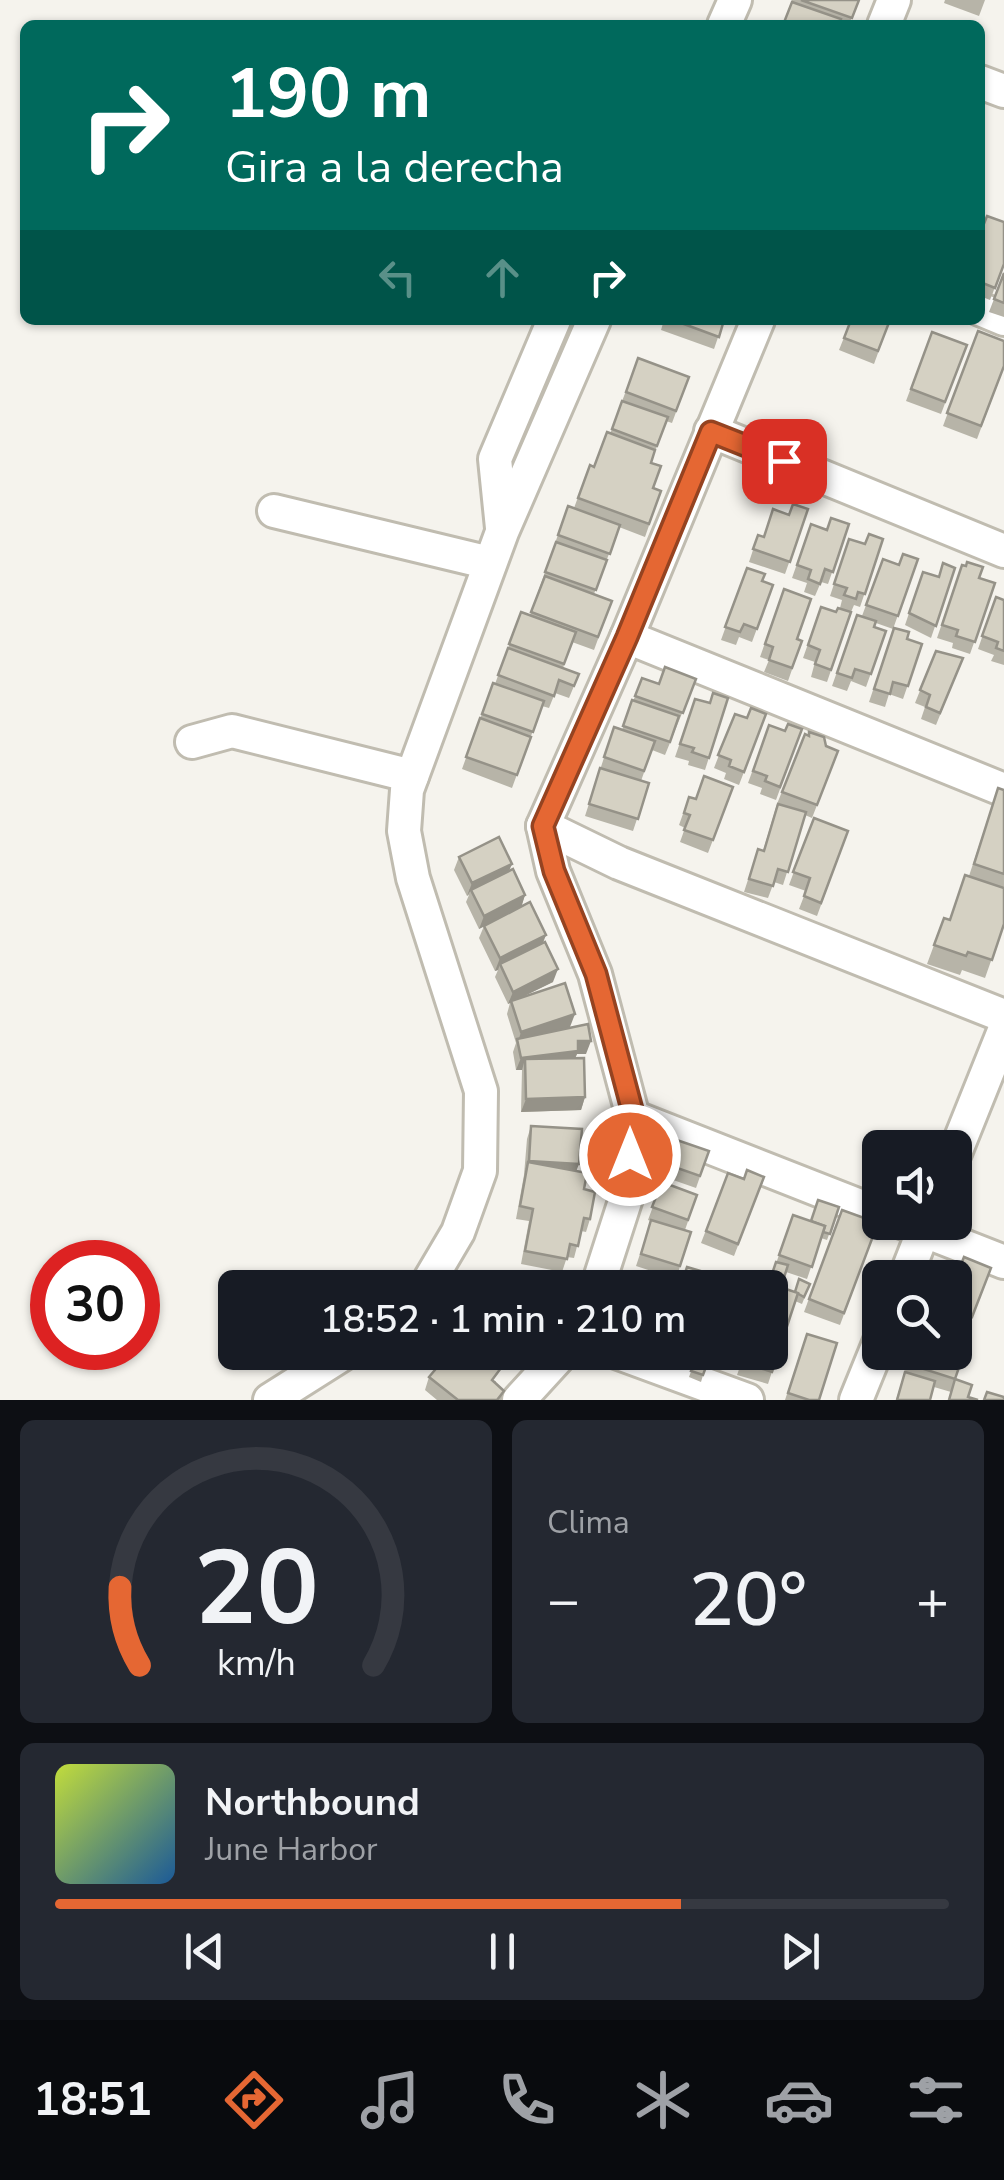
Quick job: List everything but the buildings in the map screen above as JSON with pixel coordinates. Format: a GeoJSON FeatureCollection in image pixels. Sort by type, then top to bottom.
{"type":"FeatureCollection","features":[{"type":"Feature","properties":{"kind":"street"},"geometry":{"type":"LineString","coordinates":[[502,532],[495,459],[552,325]]}},
{"type":"Feature","properties":{"kind":"street"},"geometry":{"type":"LineString","coordinates":[[436,1270],[458,1232],[480,1171],[481,1091],[413,878],[404,831],[407,790],[502,532],[592,325]]}},
{"type":"Feature","properties":{"kind":"street"},"geometry":{"type":"LineString","coordinates":[[603,1270],[628,1192],[634,1117],[596,974],[554,871],[543,826],[627,637],[756,325]]}},
{"type":"Feature","properties":{"kind":"street"},"geometry":{"type":"LineString","coordinates":[[711,432],[1004,551]]}},
{"type":"Feature","properties":{"kind":"street"},"geometry":{"type":"LineString","coordinates":[[274,511],[490,564]]}},
{"type":"Feature","properties":{"kind":"street"},"geometry":{"type":"LineString","coordinates":[[627,637],[1004,790]]}},
{"type":"Feature","properties":{"kind":"street"},"geometry":{"type":"LineString","coordinates":[[192,742],[232,731],[412,776]]}},
{"type":"Feature","properties":{"kind":"street"},"geometry":{"type":"LineString","coordinates":[[543,826],[619,863],[1004,1016]]}},
{"type":"Feature","properties":{"kind":"street"},"geometry":{"type":"LineString","coordinates":[[554,871],[619,863]]}},
{"type":"Feature","properties":{"kind":"street"},"geometry":{"type":"LineString","coordinates":[[964,1130],[1004,1031]]}},
{"type":"Feature","properties":{"kind":"street"},"geometry":{"type":"LineString","coordinates":[[634,1117],[862,1207]]}},
{"type":"Feature","properties":{"kind":"street"},"geometry":{"type":"LineString","coordinates":[[953,1240],[1004,1262]]}},
{"type":"Feature","properties":{"kind":"street"},"geometry":{"type":"LineString","coordinates":[[270,1400],[318,1370]]}},
{"type":"Feature","properties":{"kind":"street"},"geometry":{"type":"LineString","coordinates":[[519,1400],[546,1370]]}},
{"type":"Feature","properties":{"kind":"street"},"geometry":{"type":"LineString","coordinates":[[665,1370],[747,1400]]}},
{"type":"Feature","properties":{"kind":"street"},"geometry":{"type":"LineString","coordinates":[[856,1400],[868,1370]]}},
{"type":"Feature","properties":{"kind":"route"},"geometry":{"type":"LineString","coordinates":[[630,1155],[634,1117],[596,974],[554,871],[543,826],[627,637],[711,432],[784,461]]}}]}
